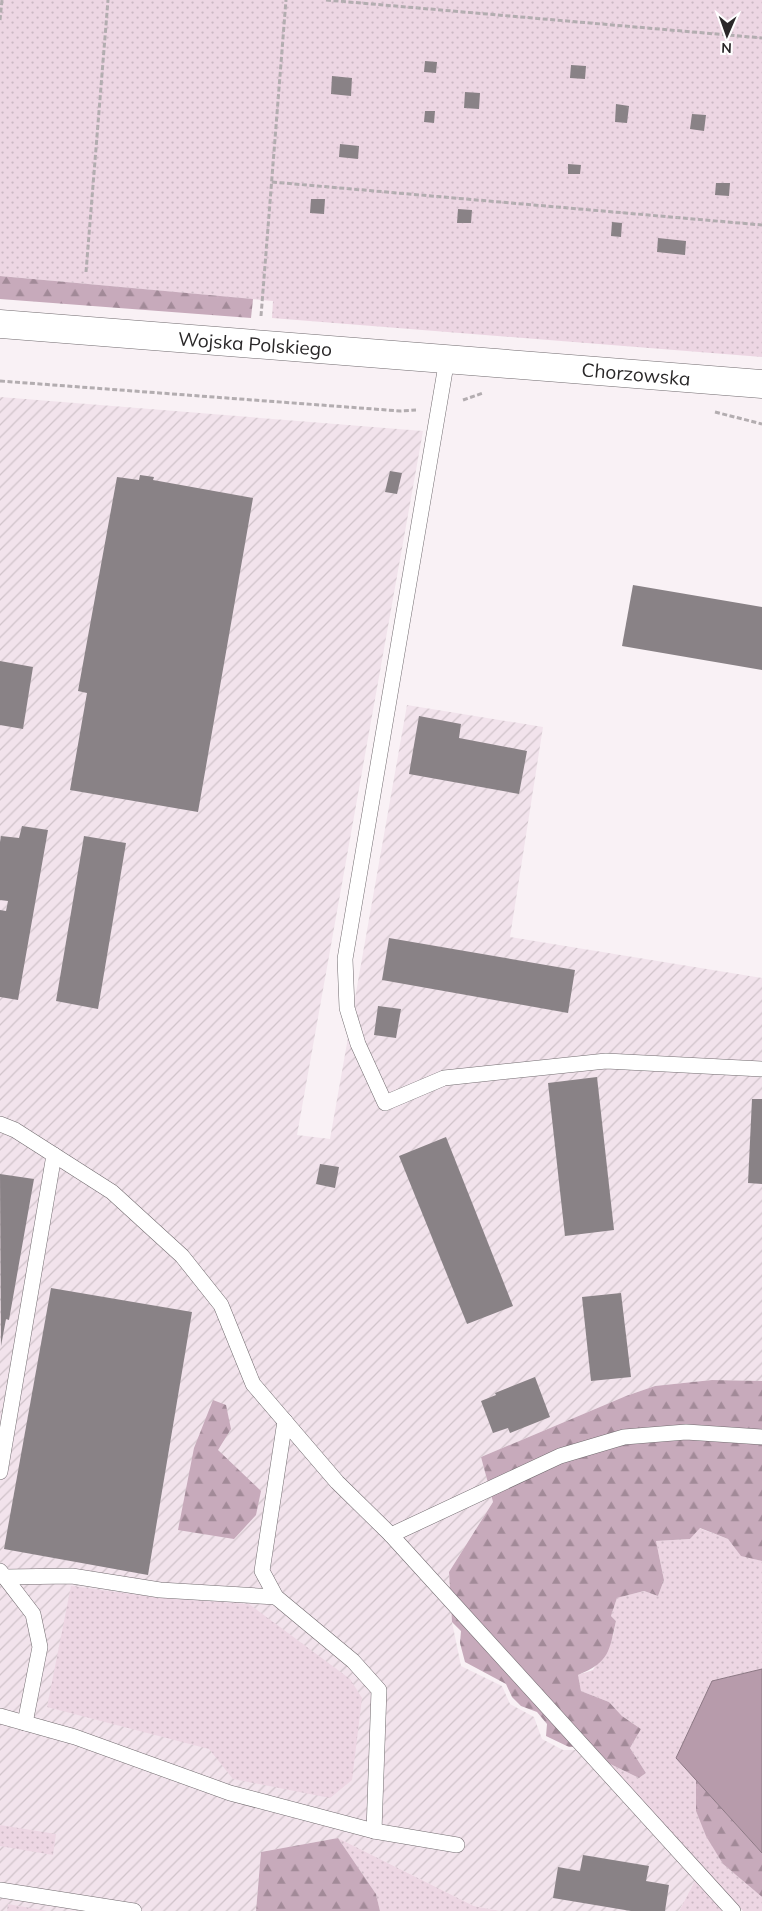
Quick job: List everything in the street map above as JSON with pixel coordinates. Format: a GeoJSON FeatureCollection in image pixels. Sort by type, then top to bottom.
{"type":"FeatureCollection","features":[{"type":"Feature","properties":{"kind":"street","name":"Wojska Polskiego"},"geometry":{"type":"LineString","coordinates":[[0,324],[510,363]]}},
{"type":"Feature","properties":{"kind":"street","name":"Chorzowska"},"geometry":{"type":"LineString","coordinates":[[510,363],[762,384]]}},
{"type":"Feature","properties":{"kind":"lane"},"geometry":{"type":"LineString","coordinates":[[447,358],[345,959],[347,1008],[358,1044],[385,1103],[444,1078],[606,1061],[762,1069]]}},
{"type":"Feature","properties":{"kind":"lane"},"geometry":{"type":"LineString","coordinates":[[0,1124],[15,1130],[112,1192],[182,1256],[221,1305],[254,1384],[285,1421],[337,1482],[391,1534],[733,1911]]}},
{"type":"Feature","properties":{"kind":"lane"},"geometry":{"type":"LineString","coordinates":[[0,1472],[54,1155]]}},
{"type":"Feature","properties":{"kind":"lane"},"geometry":{"type":"LineString","coordinates":[[285,1421],[262,1571],[276,1597],[354,1661],[380,1690],[374,1831]]}},
{"type":"Feature","properties":{"kind":"lane"},"geometry":{"type":"LineString","coordinates":[[391,1534],[560,1456],[624,1437],[686,1432],[762,1438]]}},
{"type":"Feature","properties":{"kind":"lane"},"geometry":{"type":"LineString","coordinates":[[2,1574],[72,1576],[160,1590],[276,1597]]}},
{"type":"Feature","properties":{"kind":"lane"},"geometry":{"type":"LineString","coordinates":[[2,1574],[33,1614],[40,1647],[26,1723]]}},
{"type":"Feature","properties":{"kind":"lane"},"geometry":{"type":"LineString","coordinates":[[0,1716],[75,1737],[230,1793],[374,1831],[457,1845]]}},
{"type":"Feature","properties":{"kind":"lane"},"geometry":{"type":"LineString","coordinates":[[0,1890],[134,1911]]}},
{"type":"Feature","properties":{"kind":"path"},"geometry":{"type":"LineString","coordinates":[[0,20],[2,0]]}},
{"type":"Feature","properties":{"kind":"path"},"geometry":{"type":"LineString","coordinates":[[86,272],[108,0]]}},
{"type":"Feature","properties":{"kind":"path"},"geometry":{"type":"LineString","coordinates":[[260,324],[286,0]]}},
{"type":"Feature","properties":{"kind":"path"},"geometry":{"type":"LineString","coordinates":[[326,0],[762,38]]}},
{"type":"Feature","properties":{"kind":"path"},"geometry":{"type":"LineString","coordinates":[[272,182],[762,225]]}},
{"type":"Feature","properties":{"kind":"path"},"geometry":{"type":"LineString","coordinates":[[0,381],[400,411],[439,406],[486,392]]}},
{"type":"Feature","properties":{"kind":"path"},"geometry":{"type":"LineString","coordinates":[[709,411],[762,424]]}},
{"type":"Feature","properties":{"kind":"shaded area"},"geometry":{"type":"Polygon","coordinates":[[[0,0],[762,0],[762,357],[272,318],[273,301],[0,276],[0,0]]]}},
{"type":"Feature","properties":{"kind":"shaded area"},"geometry":{"type":"Polygon","coordinates":[[[0,397],[423,431],[297,1135],[330,1139],[407,705],[543,727],[510,937],[762,978],[762,1381],[712,1380],[655,1386],[626,1396],[481,1457],[493,1502],[449,1572],[452,1622],[461,1666],[502,1686],[510,1704],[534,1717],[542,1739],[563,1750],[576,1750],[697,1877],[679,1911],[501,1911],[474,1906],[338,1838],[261,1852],[256,1911],[0,1911],[0,397]]]}},
{"type":"Feature","properties":{"kind":"shaded area"},"geometry":{"type":"Polygon","coordinates":[[[699,1528],[728,1539],[741,1555],[762,1561],[762,1669],[712,1681],[676,1758],[696,1780],[696,1811],[723,1864],[762,1897],[762,1911],[743,1911],[606,1762],[639,1778],[646,1773],[630,1748],[641,1729],[622,1716],[609,1702],[581,1691],[578,1675],[593,1670],[613,1636],[616,1621],[611,1616],[617,1598],[644,1591],[658,1596],[664,1580],[656,1541],[690,1539],[699,1528]]]}},
{"type":"Feature","properties":{"kind":"shaded area"},"geometry":{"type":"Polygon","coordinates":[[[71,1586],[161,1598],[249,1604],[350,1679],[362,1698],[352,1780],[330,1798],[233,1779],[209,1749],[47,1707],[71,1586]]]}},
{"type":"Feature","properties":{"kind":"shaded area"},"geometry":{"type":"Polygon","coordinates":[[[762,1669],[762,1853],[676,1758],[712,1681],[762,1669]]]}},
{"type":"Feature","properties":{"kind":"shaded area"},"geometry":{"type":"Polygon","coordinates":[[[0,1825],[56,1834],[53,1855],[0,1846],[0,1825]]]}},
{"type":"Feature","properties":{"kind":"shaded area"},"geometry":{"type":"Polygon","coordinates":[[[338,1838],[474,1906],[501,1911],[380,1911],[376,1894],[338,1838]]]}},
{"type":"Feature","properties":{"kind":"shaded area"},"geometry":{"type":"Polygon","coordinates":[[[697,1877],[724,1911],[679,1911],[697,1877]]]}},
{"type":"Feature","properties":{"kind":"shaded area"},"geometry":{"type":"Polygon","coordinates":[[[8,1904],[47,1911],[7,1911],[8,1904]]]}},
{"type":"Feature","properties":{"kind":"green space"},"geometry":{"type":"Polygon","coordinates":[[[0,276],[253,299],[251,318],[0,299],[0,276]]]}},
{"type":"Feature","properties":{"kind":"green space"},"geometry":{"type":"Polygon","coordinates":[[[712,1380],[762,1381],[762,1561],[741,1556],[728,1539],[700,1528],[690,1539],[656,1541],[664,1580],[658,1596],[644,1591],[617,1598],[611,1616],[616,1621],[612,1640],[606,1654],[596,1665],[578,1675],[581,1691],[609,1702],[622,1716],[641,1729],[630,1748],[646,1773],[639,1778],[606,1762],[592,1747],[569,1747],[546,1736],[547,1724],[537,1712],[521,1706],[512,1697],[506,1684],[465,1662],[460,1643],[461,1631],[452,1622],[449,1572],[493,1502],[481,1457],[626,1396],[655,1386],[712,1380]]]}},
{"type":"Feature","properties":{"kind":"green space"},"geometry":{"type":"Polygon","coordinates":[[[213,1400],[226,1405],[231,1429],[218,1450],[261,1491],[256,1515],[234,1539],[178,1530],[194,1448],[213,1400]]]}},
{"type":"Feature","properties":{"kind":"green space"},"geometry":{"type":"Polygon","coordinates":[[[696,1780],[762,1853],[762,1897],[723,1864],[706,1836],[696,1811],[696,1780]]]}},
{"type":"Feature","properties":{"kind":"green space"},"geometry":{"type":"Polygon","coordinates":[[[338,1838],[376,1894],[380,1911],[256,1911],[261,1852],[338,1838]]]}},
{"type":"Feature","properties":{"kind":"building"},"geometry":{"type":"Polygon","coordinates":[[[425,61],[437,62],[436,73],[424,72],[425,61]]]}},
{"type":"Feature","properties":{"kind":"building"},"geometry":{"type":"Polygon","coordinates":[[[571,65],[586,66],[585,79],[570,78],[571,65]]]}},
{"type":"Feature","properties":{"kind":"building"},"geometry":{"type":"Polygon","coordinates":[[[332,76],[352,78],[351,96],[331,94],[332,76]]]}},
{"type":"Feature","properties":{"kind":"building"},"geometry":{"type":"Polygon","coordinates":[[[465,92],[480,93],[479,109],[464,108],[465,92]]]}},
{"type":"Feature","properties":{"kind":"building"},"geometry":{"type":"Polygon","coordinates":[[[616,104],[629,106],[627,123],[615,122],[616,104]]]}},
{"type":"Feature","properties":{"kind":"building"},"geometry":{"type":"Polygon","coordinates":[[[425,111],[435,111],[434,123],[424,122],[425,111]]]}},
{"type":"Feature","properties":{"kind":"building"},"geometry":{"type":"Polygon","coordinates":[[[692,114],[706,115],[704,131],[690,129],[692,114]]]}},
{"type":"Feature","properties":{"kind":"building"},"geometry":{"type":"Polygon","coordinates":[[[340,144],[359,146],[358,159],[339,157],[340,144]]]}},
{"type":"Feature","properties":{"kind":"building"},"geometry":{"type":"Polygon","coordinates":[[[568,164],[581,165],[580,174],[568,174],[568,164]]]}},
{"type":"Feature","properties":{"kind":"building"},"geometry":{"type":"Polygon","coordinates":[[[716,183],[730,183],[729,196],[715,195],[716,183]]]}},
{"type":"Feature","properties":{"kind":"building"},"geometry":{"type":"Polygon","coordinates":[[[311,199],[325,199],[324,214],[310,213],[311,199]]]}},
{"type":"Feature","properties":{"kind":"building"},"geometry":{"type":"Polygon","coordinates":[[[458,209],[472,210],[471,223],[457,223],[458,209]]]}},
{"type":"Feature","properties":{"kind":"building"},"geometry":{"type":"Polygon","coordinates":[[[612,222],[622,223],[621,237],[611,236],[612,222]]]}},
{"type":"Feature","properties":{"kind":"building"},"geometry":{"type":"Polygon","coordinates":[[[658,238],[686,241],[685,255],[657,252],[658,238]]]}},
{"type":"Feature","properties":{"kind":"building"},"geometry":{"type":"Polygon","coordinates":[[[390,471],[402,473],[397,494],[385,492],[390,471]]]}},
{"type":"Feature","properties":{"kind":"building"},"geometry":{"type":"Polygon","coordinates":[[[140,475],[154,477],[153,480],[253,498],[198,812],[70,790],[87,693],[78,691],[117,477],[139,480],[140,475]]]}},
{"type":"Feature","properties":{"kind":"building"},"geometry":{"type":"Polygon","coordinates":[[[633,585],[762,607],[762,670],[622,646],[633,585]]]}},
{"type":"Feature","properties":{"kind":"building"},"geometry":{"type":"Polygon","coordinates":[[[0,661],[33,667],[23,729],[0,725],[0,661]]]}},
{"type":"Feature","properties":{"kind":"building"},"geometry":{"type":"Polygon","coordinates":[[[419,716],[461,724],[459,738],[527,751],[519,794],[409,774],[419,716]]]}},
{"type":"Feature","properties":{"kind":"building"},"geometry":{"type":"Polygon","coordinates":[[[22,826],[48,830],[18,1000],[0,997],[0,910],[6,911],[8,901],[0,900],[0,842],[1,836],[19,838],[22,826]]]}},
{"type":"Feature","properties":{"kind":"building"},"geometry":{"type":"Polygon","coordinates":[[[84,836],[126,843],[98,1009],[56,1001],[84,836]]]}},
{"type":"Feature","properties":{"kind":"building"},"geometry":{"type":"Polygon","coordinates":[[[389,938],[575,970],[568,1013],[382,980],[389,938]]]}},
{"type":"Feature","properties":{"kind":"building"},"geometry":{"type":"Polygon","coordinates":[[[378,1006],[401,1009],[396,1038],[374,1035],[378,1006]]]}},
{"type":"Feature","properties":{"kind":"building"},"geometry":{"type":"Polygon","coordinates":[[[597,1077],[614,1230],[565,1236],[548,1083],[597,1077]]]}},
{"type":"Feature","properties":{"kind":"building"},"geometry":{"type":"Polygon","coordinates":[[[752,1099],[762,1099],[762,1184],[748,1183],[752,1099]]]}},
{"type":"Feature","properties":{"kind":"building"},"geometry":{"type":"Polygon","coordinates":[[[446,1137],[513,1306],[467,1324],[399,1156],[446,1137]]]}},
{"type":"Feature","properties":{"kind":"building"},"geometry":{"type":"Polygon","coordinates":[[[320,1164],[339,1167],[335,1188],[316,1184],[320,1164]]]}},
{"type":"Feature","properties":{"kind":"building"},"geometry":{"type":"Polygon","coordinates":[[[0,1174],[34,1179],[9,1320],[6,1319],[1,1346],[0,1174]]]}},
{"type":"Feature","properties":{"kind":"building"},"geometry":{"type":"Polygon","coordinates":[[[51,1288],[192,1312],[148,1575],[4,1549],[51,1288]]]}},
{"type":"Feature","properties":{"kind":"building"},"geometry":{"type":"Polygon","coordinates":[[[621,1293],[631,1377],[591,1381],[582,1297],[621,1293]]]}},
{"type":"Feature","properties":{"kind":"building"},"geometry":{"type":"Polygon","coordinates":[[[535,1377],[550,1417],[510,1433],[508,1428],[493,1433],[481,1401],[496,1395],[495,1393],[535,1377]]]}},
{"type":"Feature","properties":{"kind":"building"},"geometry":{"type":"Polygon","coordinates":[[[583,1855],[649,1866],[646,1881],[669,1885],[665,1911],[631,1911],[553,1898],[558,1867],[580,1871],[583,1855]]]}}]}
